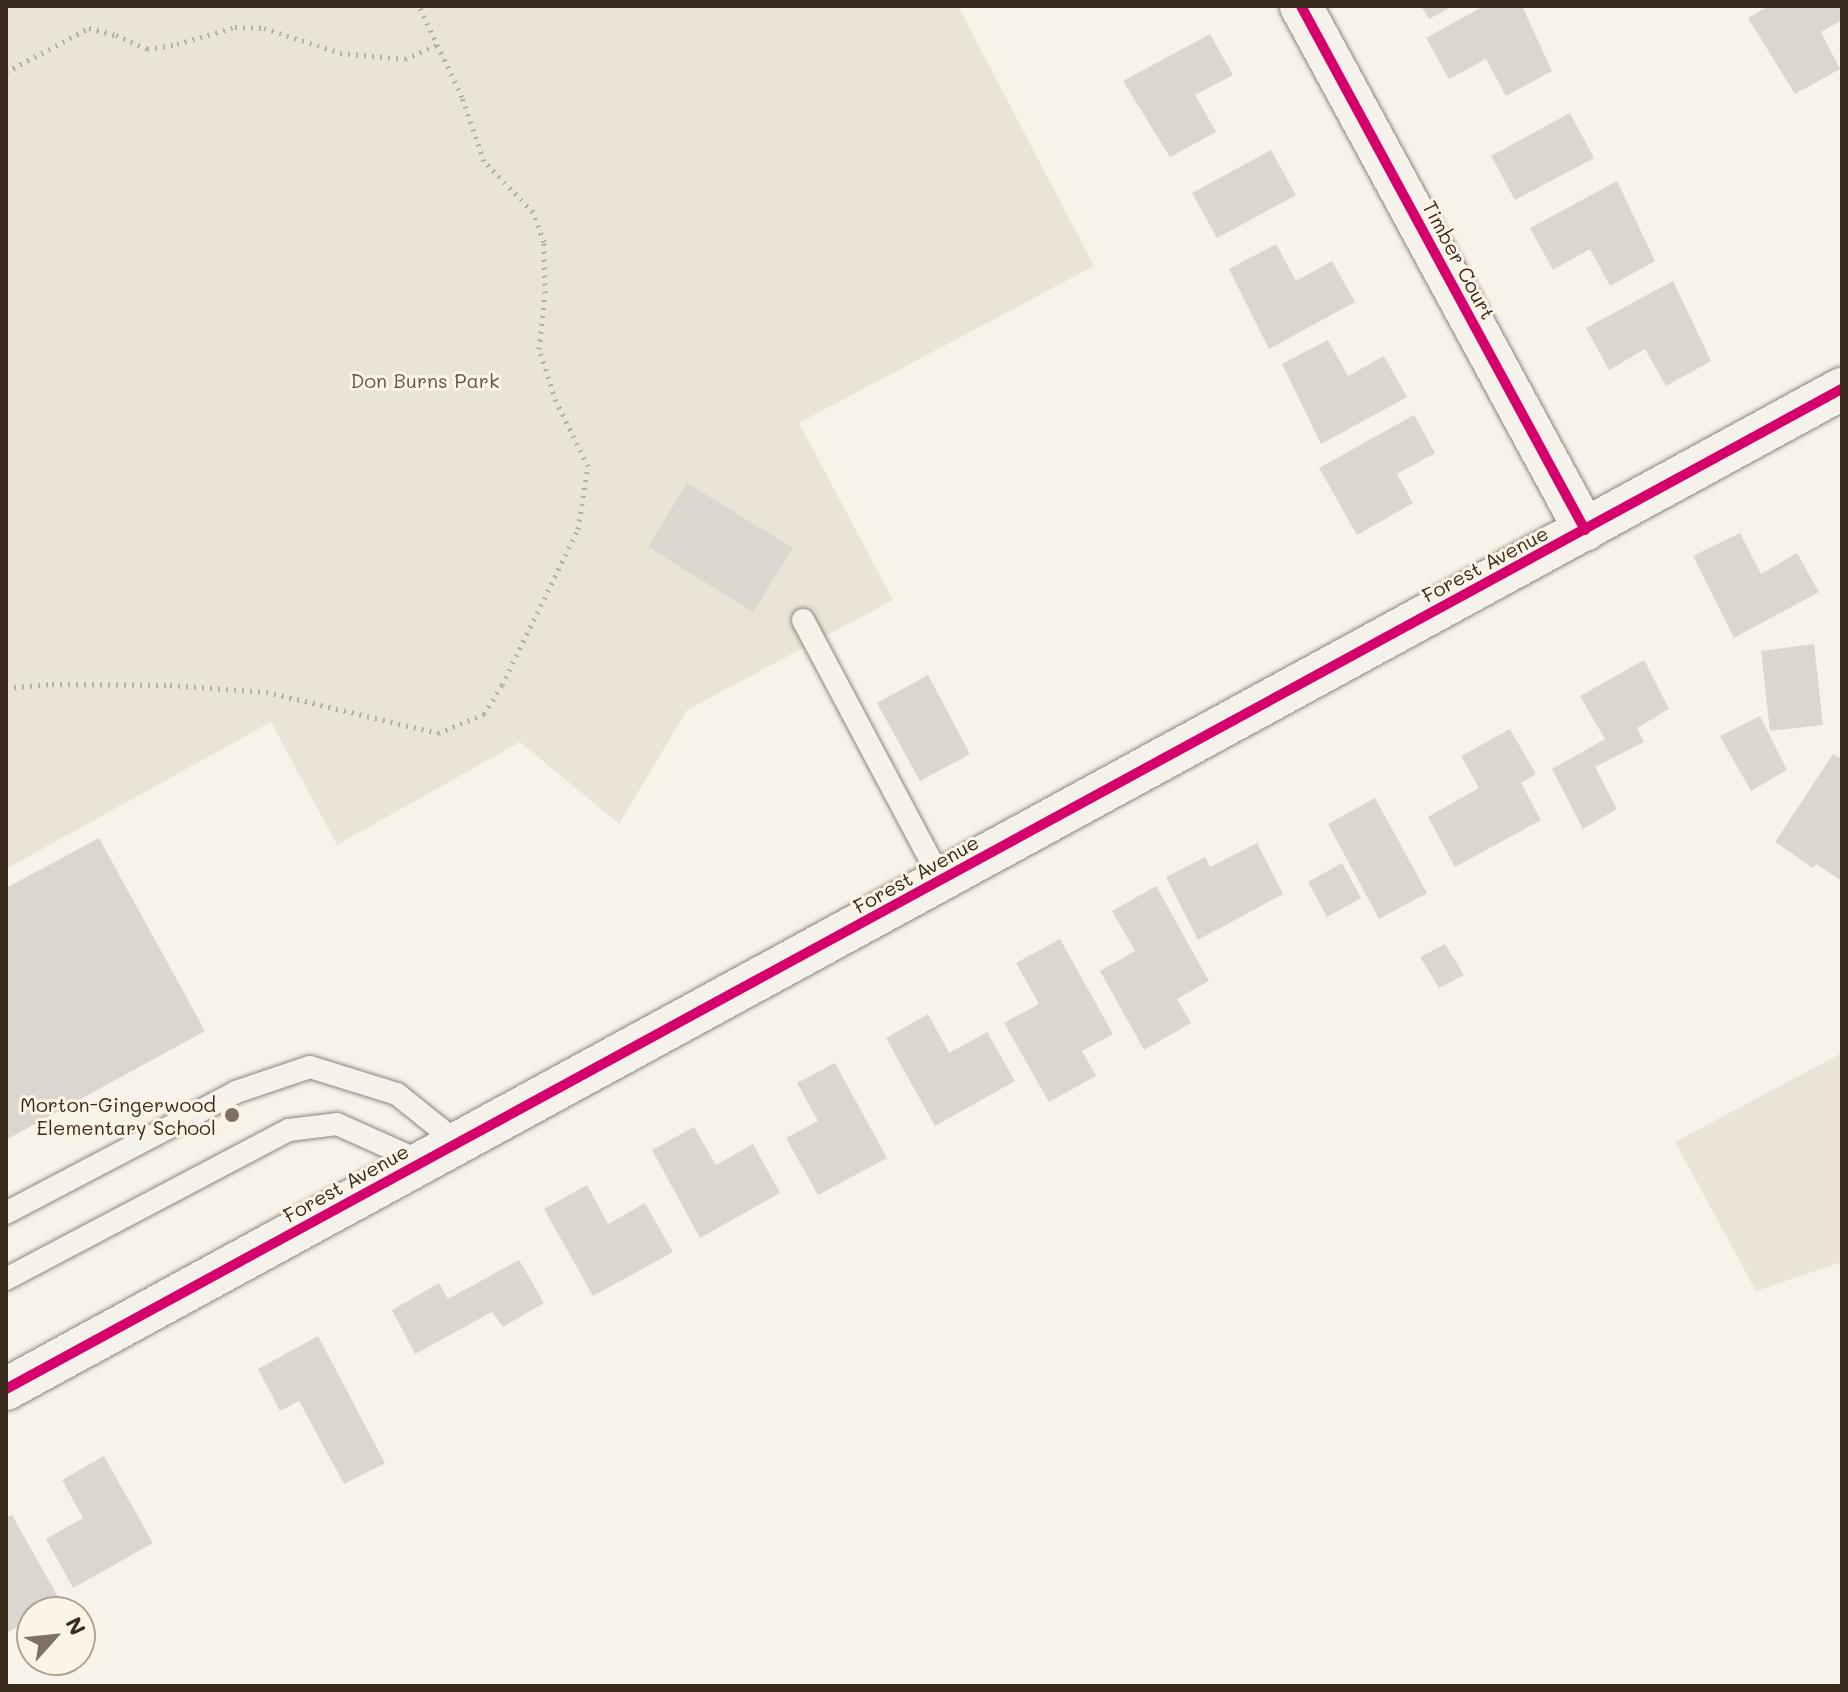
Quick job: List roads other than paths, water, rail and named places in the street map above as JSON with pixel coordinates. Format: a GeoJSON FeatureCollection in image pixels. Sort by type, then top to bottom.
{"type":"FeatureCollection","features":[{"type":"Feature","properties":{"kind":"street","name":"Timber Court"},"geometry":{"type":"LineString","coordinates":[[1301,6],[1585,530]]}},
{"type":"Feature","properties":{"kind":"street","name":"Forest Avenue"},"geometry":{"type":"LineString","coordinates":[[6,1389],[1585,530],[1837,404]]}},
{"type":"Feature","properties":{"kind":"lane"},"geometry":{"type":"LineString","coordinates":[[803,620],[941,880]]}},
{"type":"Feature","properties":{"kind":"lane"},"geometry":{"type":"LineString","coordinates":[[6,1213],[236,1092],[310,1067],[397,1094],[458,1143]]}},
{"type":"Feature","properties":{"kind":"lane"},"geometry":{"type":"LineString","coordinates":[[6,1279],[289,1130],[337,1124],[422,1162]]}},
{"type":"Feature","properties":{"kind":"place","name":"Morton-Gingerwood Elementary School"},"geometry":{"type":"Point","coordinates":[232,1115]}},
{"type":"Feature","properties":{"kind":"park label","name":"Don Burns Park"},"geometry":{"type":"Point","coordinates":[425,380]}}]}
